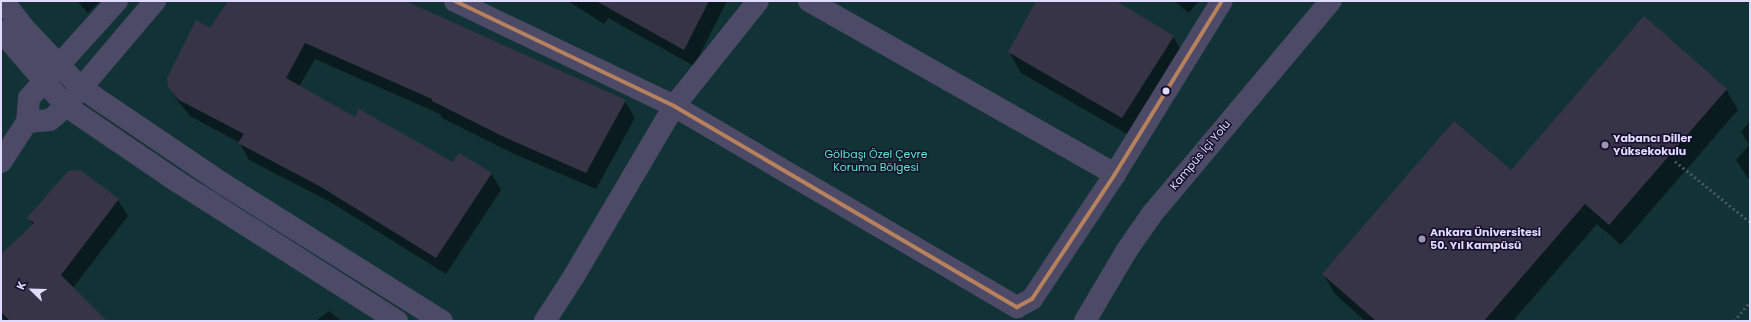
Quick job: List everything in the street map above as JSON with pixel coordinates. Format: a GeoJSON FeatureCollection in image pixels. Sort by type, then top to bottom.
{"type":"FeatureCollection","features":[{"type":"Feature","properties":{"kind":"street"},"geometry":{"type":"LineString","coordinates":[[3,1],[80,86],[224,185],[442,321]]}},
{"type":"Feature","properties":{"kind":"street"},"geometry":{"type":"LineString","coordinates":[[1,162],[27,122],[29,98],[42,81],[117,1]]}},
{"type":"Feature","properties":{"kind":"street"},"geometry":{"type":"LineString","coordinates":[[27,122],[50,120],[66,106],[80,86],[155,1]]}},
{"type":"Feature","properties":{"kind":"street"},"geometry":{"type":"LineString","coordinates":[[455,1],[674,106],[1017,307],[1032,299],[1116,174],[1222,1]]}},
{"type":"Feature","properties":{"kind":"street"},"geometry":{"type":"LineString","coordinates":[[545,321],[574,276],[674,106],[758,1]]}},
{"type":"Feature","properties":{"kind":"street"},"geometry":{"type":"LineString","coordinates":[[809,1],[1116,174]]}},
{"type":"Feature","properties":{"kind":"street","name":"Kampüs İçi Yolu"},"geometry":{"type":"LineString","coordinates":[[1086,321],[1127,250],[1152,214],[1331,1]]}},
{"type":"Feature","properties":{"kind":"street"},"geometry":{"type":"LineString","coordinates":[[1,31],[42,81],[66,106],[175,180],[397,321]]}},
{"type":"Feature","properties":{"kind":"path"},"geometry":{"type":"LineString","coordinates":[[1675,161],[1750,222]]}},
{"type":"Feature","properties":{"kind":"path"},"geometry":{"type":"LineString","coordinates":[[1734,321],[1750,302]]}},
{"type":"Feature","properties":{"kind":"green space","name":"Gölbaşı Özel Çevre Koruma Bölgesi"},"geometry":{"type":"Polygon","coordinates":[[[1,1],[1750,1],[1750,321],[1,321],[1,1]]]}},
{"type":"Feature","properties":{"kind":"building"},"geometry":{"type":"Polygon","coordinates":[[[228,1],[405,1],[626,100],[586,173],[502,136],[432,101],[432,99],[305,43],[286,78],[355,117],[359,109],[453,162],[459,153],[492,173],[436,258],[321,187],[238,143],[244,134],[179,100],[168,87],[167,78],[196,20],[210,28],[228,1]]]}},
{"type":"Feature","properties":{"kind":"building"},"geometry":{"type":"Polygon","coordinates":[[[596,1],[709,1],[684,50],[596,1]]]}},
{"type":"Feature","properties":{"kind":"building"},"geometry":{"type":"Polygon","coordinates":[[[1036,1],[1116,1],[1174,36],[1122,118],[1008,52],[1036,1]]]}},
{"type":"Feature","properties":{"kind":"building","name":"Yabancı Diller Yüksekokulu"},"geometry":{"type":"Polygon","coordinates":[[[1644,16],[1727,89],[1609,225],[1585,204],[1484,321],[1376,321],[1322,274],[1454,121],[1511,170],[1644,16]]]}},
{"type":"Feature","properties":{"kind":"building"},"geometry":{"type":"Polygon","coordinates":[[[80,170],[119,199],[61,275],[107,321],[10,321],[1,312],[1,254],[34,223],[27,218],[68,171],[80,170]]]}},
{"type":"Feature","properties":{"kind":"transit line"},"geometry":{"type":"LineString","coordinates":[[455,1],[674,106],[1017,307],[1032,299],[1115,174],[1222,1]]}},
{"type":"Feature","properties":{"kind":"place","name":"Yabancı Diller Yüksekokulu"},"geometry":{"type":"Point","coordinates":[1605,145]}},
{"type":"Feature","properties":{"kind":"place","name":"Ankara Üniversitesi 50. Yıl Kampüsü"},"geometry":{"type":"Point","coordinates":[1422,239]}}]}
